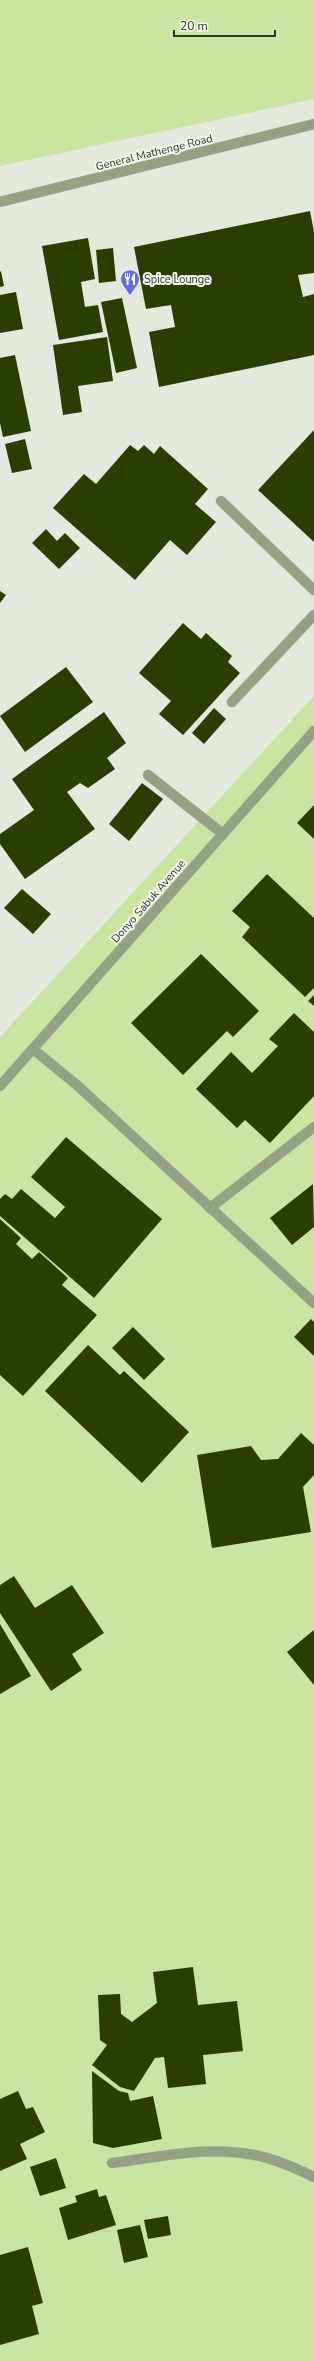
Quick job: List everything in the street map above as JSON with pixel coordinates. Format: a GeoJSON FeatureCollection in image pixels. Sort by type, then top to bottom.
{"type":"FeatureCollection","features":[{"type":"Feature","properties":{"kind":"street","name":"General Mathenge Road"},"geometry":{"type":"LineString","coordinates":[[0,202],[314,124]]}},
{"type":"Feature","properties":{"kind":"street"},"geometry":{"type":"LineString","coordinates":[[221,501],[314,590]]}},
{"type":"Feature","properties":{"kind":"street"},"geometry":{"type":"LineString","coordinates":[[232,702],[314,614]]}},
{"type":"Feature","properties":{"kind":"street","name":"Donyo Sabuk Avenue"},"geometry":{"type":"LineString","coordinates":[[0,1086],[314,731]]}},
{"type":"Feature","properties":{"kind":"street"},"geometry":{"type":"LineString","coordinates":[[148,775],[223,834]]}},
{"type":"Feature","properties":{"kind":"street"},"geometry":{"type":"LineString","coordinates":[[33,1049],[78,1086],[314,1303]]}},
{"type":"Feature","properties":{"kind":"street"},"geometry":{"type":"LineString","coordinates":[[210,1208],[314,1127]]}},
{"type":"Feature","properties":{"kind":"street"},"geometry":{"type":"LineString","coordinates":[[112,2163],[188,2153],[231,2153],[262,2156],[289,2165],[314,2177]]}},
{"type":"Feature","properties":{"kind":"green space"},"geometry":{"type":"Polygon","coordinates":[[[0,0],[314,0],[314,99],[0,166],[0,0]]]}},
{"type":"Feature","properties":{"kind":"green space"},"geometry":{"type":"Polygon","coordinates":[[[314,696],[314,2361],[0,2361],[0,1037],[314,696]]]}},
{"type":"Feature","properties":{"kind":"building"},"geometry":{"type":"Polygon","coordinates":[[[310,211],[314,232],[314,273],[298,275],[303,297],[314,294],[314,355],[159,387],[149,332],[175,327],[171,305],[146,309],[134,247],[310,211]]]}},
{"type":"Feature","properties":{"kind":"building"},"geometry":{"type":"Polygon","coordinates":[[[88,238],[95,279],[81,282],[85,307],[98,305],[103,332],[59,340],[42,246],[88,238]]]}},
{"type":"Feature","properties":{"kind":"building"},"geometry":{"type":"Polygon","coordinates":[[[113,248],[116,281],[99,283],[96,250],[113,248]]]}},
{"type":"Feature","properties":{"kind":"building"},"geometry":{"type":"Polygon","coordinates":[[[1,271],[4,286],[0,287],[0,272],[1,271]]]}},
{"type":"Feature","properties":{"kind":"building"},"geometry":{"type":"Polygon","coordinates":[[[16,292],[23,329],[0,333],[0,295],[16,292]]]}},
{"type":"Feature","properties":{"kind":"building"},"geometry":{"type":"Polygon","coordinates":[[[122,298],[137,368],[116,373],[101,302],[122,298]]]}},
{"type":"Feature","properties":{"kind":"building"},"geometry":{"type":"Polygon","coordinates":[[[107,337],[113,381],[78,386],[82,412],[63,415],[53,345],[107,337]]]}},
{"type":"Feature","properties":{"kind":"building"},"geometry":{"type":"Polygon","coordinates":[[[15,355],[31,431],[3,437],[0,423],[0,358],[15,355]]]}},
{"type":"Feature","properties":{"kind":"building"},"geometry":{"type":"Polygon","coordinates":[[[314,430],[314,542],[258,490],[314,430]]]}},
{"type":"Feature","properties":{"kind":"building"},"geometry":{"type":"Polygon","coordinates":[[[25,439],[32,469],[12,473],[5,444],[25,439]]]}},
{"type":"Feature","properties":{"kind":"building"},"geometry":{"type":"Polygon","coordinates":[[[130,445],[138,451],[144,445],[154,454],[160,446],[208,489],[195,504],[216,522],[187,555],[170,540],[135,580],[53,508],[84,474],[96,484],[130,445]]]}},
{"type":"Feature","properties":{"kind":"building"},"geometry":{"type":"Polygon","coordinates":[[[46,529],[57,541],[65,533],[80,548],[59,569],[32,543],[46,529]]]}},
{"type":"Feature","properties":{"kind":"building"},"geometry":{"type":"Polygon","coordinates":[[[0,591],[6,595],[0,603],[0,591]]]}},
{"type":"Feature","properties":{"kind":"building"},"geometry":{"type":"Polygon","coordinates":[[[183,623],[201,639],[206,633],[232,656],[228,662],[240,673],[183,735],[159,714],[171,701],[139,673],[183,623]]]}},
{"type":"Feature","properties":{"kind":"building"},"geometry":{"type":"Polygon","coordinates":[[[66,667],[93,702],[25,752],[0,716],[66,667]]]}},
{"type":"Feature","properties":{"kind":"building"},"geometry":{"type":"Polygon","coordinates":[[[214,708],[226,719],[204,744],[192,733],[214,708]]]}},
{"type":"Feature","properties":{"kind":"building"},"geometry":{"type":"Polygon","coordinates":[[[104,712],[126,743],[107,758],[115,769],[88,788],[80,783],[67,792],[95,829],[25,879],[0,844],[0,834],[34,810],[12,779],[104,712]]]}},
{"type":"Feature","properties":{"kind":"building"},"geometry":{"type":"Polygon","coordinates":[[[142,783],[163,799],[129,841],[109,824],[142,783]]]}},
{"type":"Feature","properties":{"kind":"building"},"geometry":{"type":"Polygon","coordinates":[[[314,805],[314,839],[297,823],[314,805]]]}},
{"type":"Feature","properties":{"kind":"building"},"geometry":{"type":"Polygon","coordinates":[[[267,874],[314,918],[314,988],[305,997],[242,937],[250,927],[232,911],[267,874]]]}},
{"type":"Feature","properties":{"kind":"building"},"geometry":{"type":"Polygon","coordinates":[[[22,889],[51,914],[33,934],[4,908],[22,889]]]}},
{"type":"Feature","properties":{"kind":"building"},"geometry":{"type":"Polygon","coordinates":[[[201,954],[259,1011],[233,1037],[227,1031],[183,1075],[131,1023],[201,954]]]}},
{"type":"Feature","properties":{"kind":"building"},"geometry":{"type":"Polygon","coordinates":[[[314,995],[314,1006],[308,1001],[314,995]]]}},
{"type":"Feature","properties":{"kind":"building"},"geometry":{"type":"Polygon","coordinates":[[[294,1013],[314,1032],[314,1096],[270,1143],[245,1120],[237,1128],[196,1089],[231,1052],[252,1073],[278,1046],[269,1039],[294,1013]]]}},
{"type":"Feature","properties":{"kind":"building"},"geometry":{"type":"Polygon","coordinates":[[[66,1137],[162,1219],[94,1298],[0,1216],[0,1199],[5,1194],[12,1199],[21,1189],[55,1218],[65,1207],[31,1177],[66,1137]]]}},
{"type":"Feature","properties":{"kind":"building"},"geometry":{"type":"Polygon","coordinates":[[[313,1184],[314,1227],[292,1245],[270,1218],[313,1184]]]}},
{"type":"Feature","properties":{"kind":"building"},"geometry":{"type":"Polygon","coordinates":[[[0,1219],[21,1238],[16,1244],[32,1259],[39,1252],[68,1278],[62,1285],[97,1315],[23,1396],[0,1375],[0,1219]]]}},
{"type":"Feature","properties":{"kind":"building"},"geometry":{"type":"Polygon","coordinates":[[[311,1319],[314,1322],[314,1356],[294,1337],[311,1319]]]}},
{"type":"Feature","properties":{"kind":"building"},"geometry":{"type":"Polygon","coordinates":[[[133,1327],[165,1359],[144,1380],[112,1348],[133,1327]]]}},
{"type":"Feature","properties":{"kind":"building"},"geometry":{"type":"Polygon","coordinates":[[[88,1345],[120,1375],[124,1371],[189,1432],[142,1483],[45,1391],[88,1345]]]}},
{"type":"Feature","properties":{"kind":"building"},"geometry":{"type":"Polygon","coordinates":[[[301,1433],[314,1445],[314,1475],[303,1487],[311,1532],[212,1548],[197,1455],[251,1446],[261,1460],[278,1459],[301,1433]]]}},
{"type":"Feature","properties":{"kind":"building"},"geometry":{"type":"Polygon","coordinates":[[[14,1576],[35,1608],[72,1585],[104,1633],[72,1654],[82,1670],[51,1691],[0,1613],[0,1585],[14,1576]]]}},
{"type":"Feature","properties":{"kind":"building"},"geometry":{"type":"Polygon","coordinates":[[[0,1624],[31,1676],[0,1694],[0,1624]]]}},
{"type":"Feature","properties":{"kind":"building"},"geometry":{"type":"Polygon","coordinates":[[[314,1630],[314,1685],[287,1652],[314,1630]]]}},
{"type":"Feature","properties":{"kind":"building"},"geometry":{"type":"Polygon","coordinates":[[[193,1967],[198,2005],[237,2001],[243,2051],[203,2055],[206,2084],[168,2088],[164,2057],[155,2058],[134,2091],[120,2087],[92,2065],[107,2045],[100,2040],[98,1995],[120,1994],[121,2014],[132,2022],[157,2003],[153,1972],[193,1967]]]}},
{"type":"Feature","properties":{"kind":"building"},"geometry":{"type":"Polygon","coordinates":[[[92,2071],[119,2091],[128,2093],[130,2101],[153,2096],[162,2139],[113,2148],[93,2143],[92,2071]]]}},
{"type":"Feature","properties":{"kind":"building"},"geometry":{"type":"Polygon","coordinates":[[[18,2091],[26,2109],[33,2107],[45,2132],[20,2144],[27,2159],[0,2171],[0,2099],[18,2091]]]}},
{"type":"Feature","properties":{"kind":"building"},"geometry":{"type":"Polygon","coordinates":[[[56,2158],[66,2188],[40,2196],[30,2167],[56,2158]]]}},
{"type":"Feature","properties":{"kind":"building"},"geometry":{"type":"Polygon","coordinates":[[[97,2189],[99,2197],[106,2195],[116,2225],[68,2240],[59,2208],[77,2202],[75,2196],[97,2189]]]}},
{"type":"Feature","properties":{"kind":"building"},"geometry":{"type":"Polygon","coordinates":[[[168,2216],[171,2235],[148,2239],[144,2220],[168,2216]]]}},
{"type":"Feature","properties":{"kind":"building"},"geometry":{"type":"Polygon","coordinates":[[[140,2225],[148,2257],[124,2263],[117,2230],[140,2225]]]}},
{"type":"Feature","properties":{"kind":"building"},"geometry":{"type":"Polygon","coordinates":[[[28,2247],[43,2303],[32,2306],[39,2334],[0,2345],[0,2255],[28,2247]]]}},
{"type":"Feature","properties":{"kind":"place","name":"Spice Lounge"},"geometry":{"type":"Point","coordinates":[130,296]}}]}
